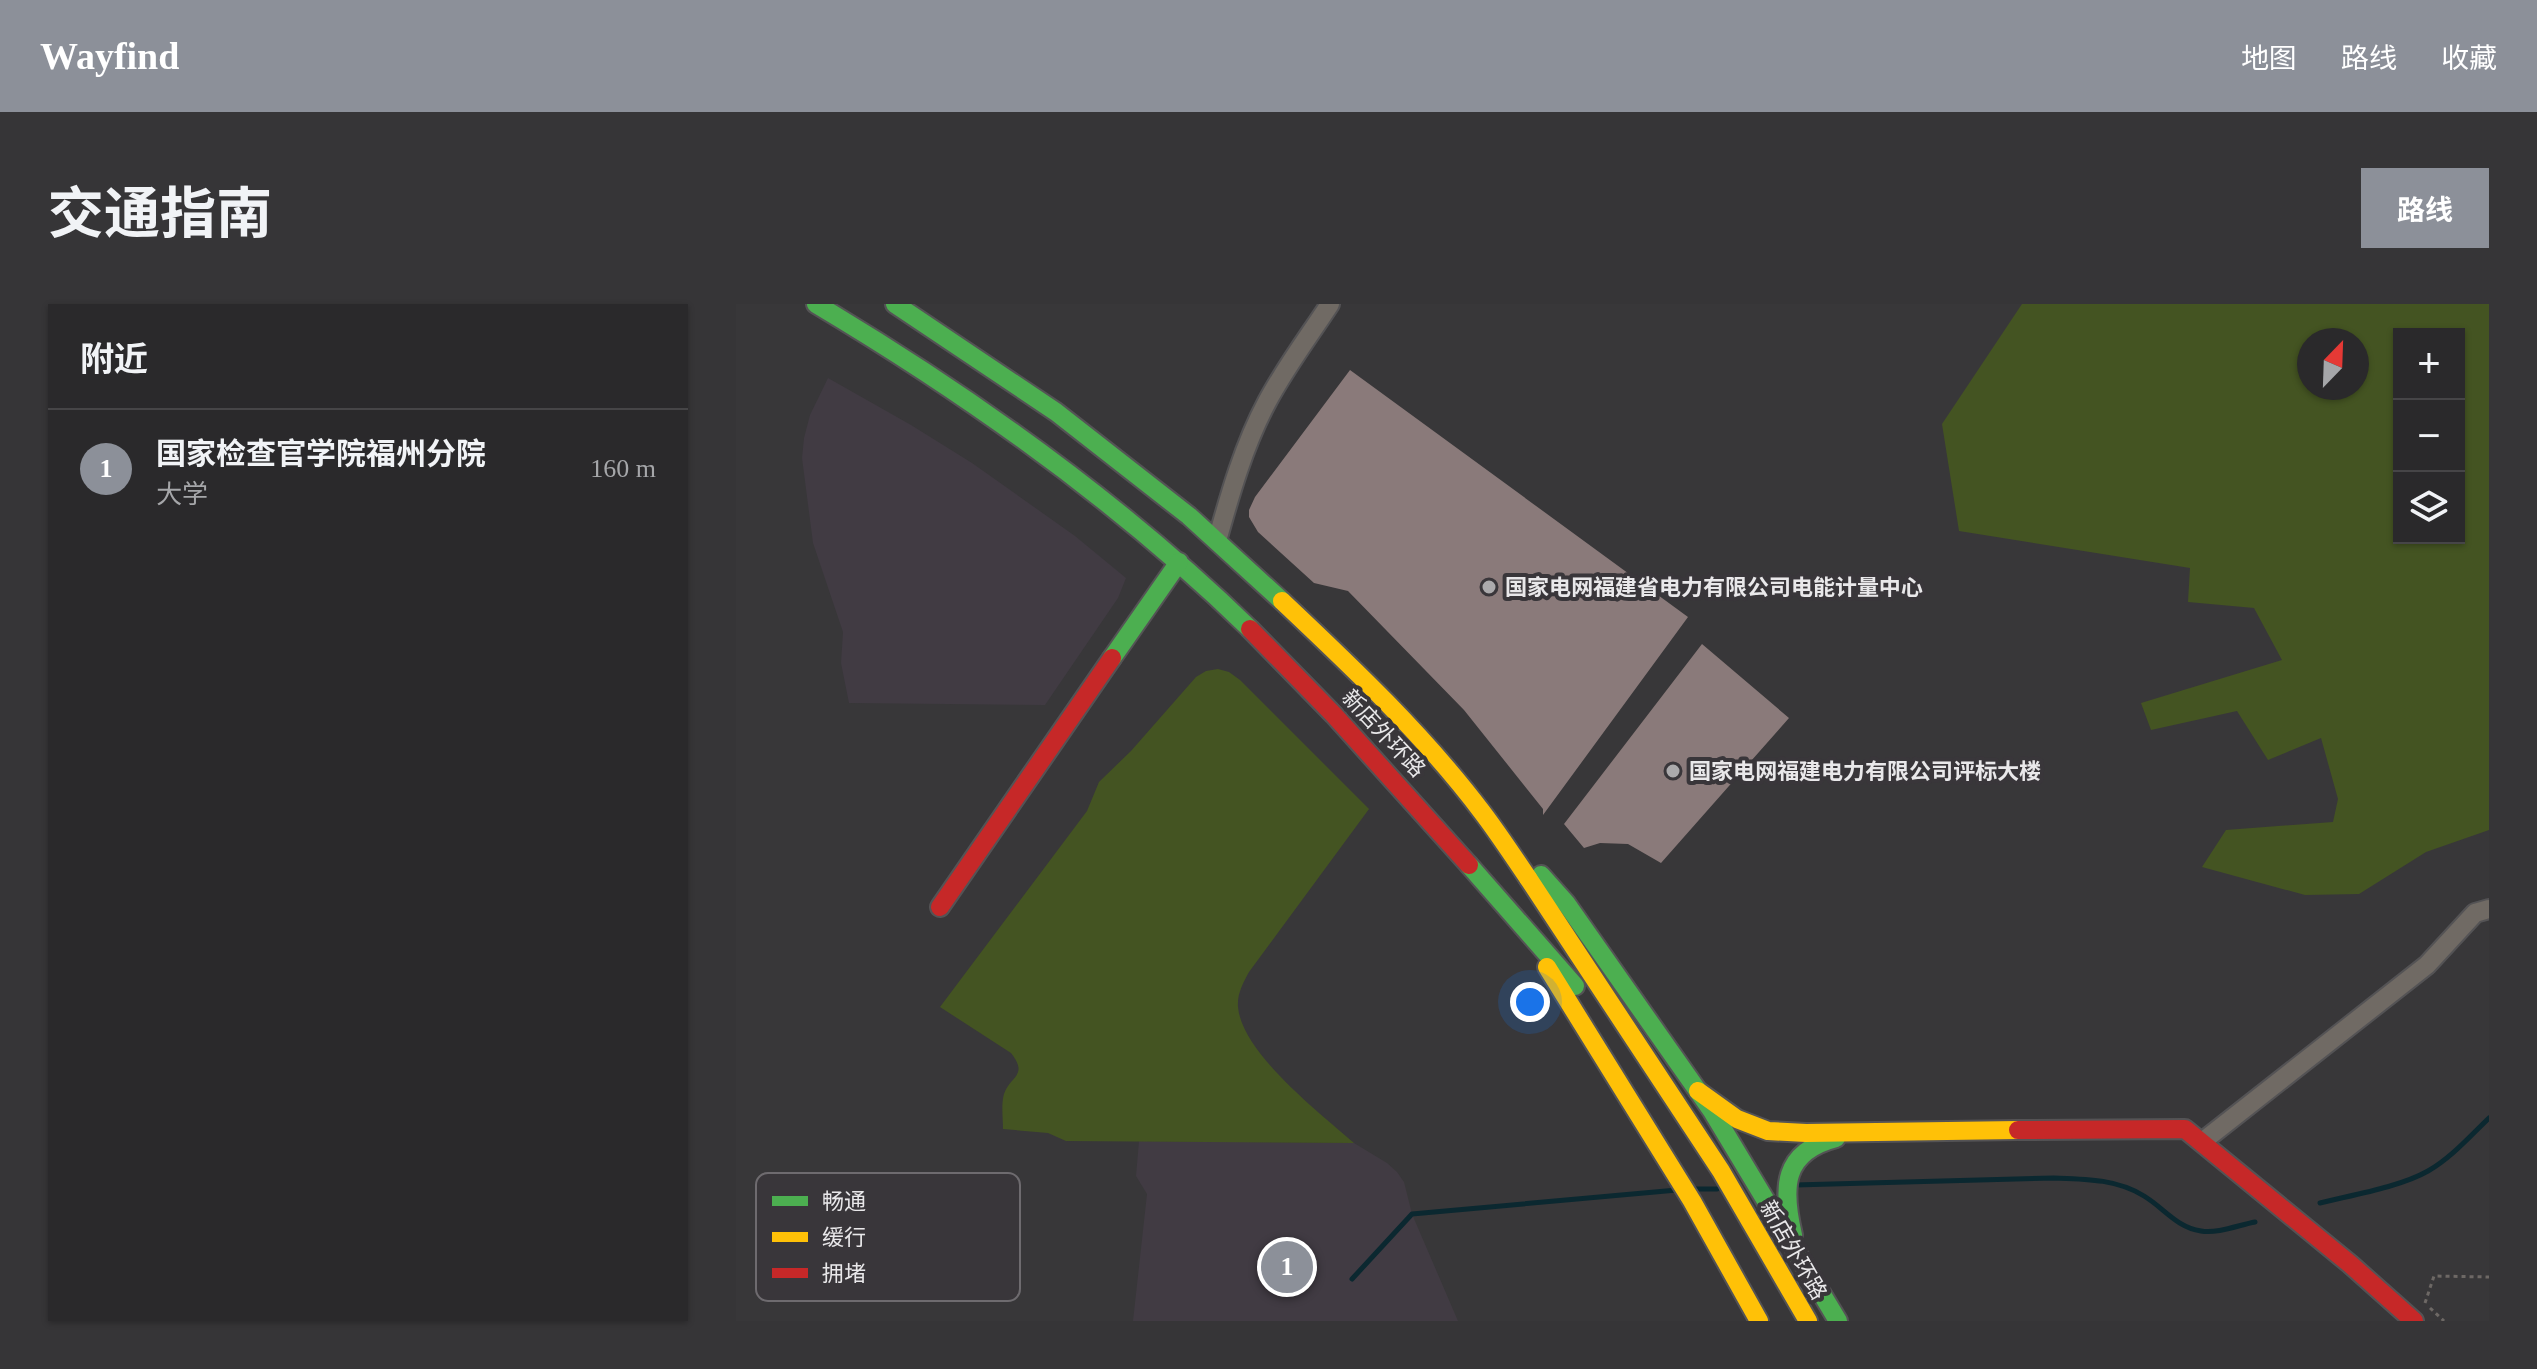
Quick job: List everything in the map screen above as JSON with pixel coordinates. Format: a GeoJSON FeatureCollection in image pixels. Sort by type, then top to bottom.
{"type":"FeatureCollection","features":[{"type":"Feature","properties":{"kind":"main road","name":"新店外环路"},"geometry":{"type":"LineString","coordinates":[[816,304],[1011,429],[1179,562],[1375,757],[1575,986],[1626,1059]]}},
{"type":"Feature","properties":{"kind":"main road","name":"新店外环路"},"geometry":{"type":"LineString","coordinates":[[895,304],[1056,412],[1217,541],[1293,610],[1438,759],[1482,812],[1528,878],[1721,1171],[1808,1321]]}},
{"type":"Feature","properties":{"kind":"main road"},"geometry":{"type":"LineString","coordinates":[[940,907],[1179,562]]}},
{"type":"Feature","properties":{"kind":"main road"},"geometry":{"type":"LineString","coordinates":[[1482,812],[1566,903],[1698,1091],[1838,1321]]}},
{"type":"Feature","properties":{"kind":"main road"},"geometry":{"type":"LineString","coordinates":[[1525,931],[1692,1201],[1759,1321]]}},
{"type":"Feature","properties":{"kind":"main road"},"geometry":{"type":"LineString","coordinates":[[1698,1091],[1739,1121],[1760,1129],[1803,1132],[2185,1129],[2350,1264],[2414,1321]]}},
{"type":"Feature","properties":{"kind":"main road"},"geometry":{"type":"LineString","coordinates":[[1799,1256],[1790,1224],[1787,1195],[1790,1173],[1805,1149],[1822,1141],[1848,1137],[1888,1137],[1907,1132]]}},
{"type":"Feature","properties":{"kind":"street"},"geometry":{"type":"LineString","coordinates":[[1217,541],[1232,488],[1260,415],[1330,304]]}},
{"type":"Feature","properties":{"kind":"street"},"geometry":{"type":"LineString","coordinates":[[2202,1142],[2427,965],[2475,913],[2489,909]]}},
{"type":"Feature","properties":{"kind":"path"},"geometry":{"type":"LineString","coordinates":[[2444,1321],[2425,1303],[2434,1276],[2489,1277]]}},
{"type":"Feature","properties":{"kind":"shaded area"},"geometry":{"type":"Polygon","coordinates":[[[828,378],[972,463],[1075,536],[1126,578],[1118,598],[1045,705],[849,703],[841,663],[843,632],[813,543],[802,458],[810,415],[828,378]]]}},
{"type":"Feature","properties":{"kind":"shaded area"},"geometry":{"type":"Polygon","coordinates":[[[1139,1141],[1354,1143],[1387,1163],[1404,1182],[1412,1214],[1458,1321],[1133,1321],[1147,1194],[1136,1176],[1139,1141]]]}},
{"type":"Feature","properties":{"kind":"green space"},"geometry":{"type":"Polygon","coordinates":[[[2022,304],[2489,304],[2489,830],[2426,852],[2359,894],[2305,895],[2202,867],[2226,830],[2333,822],[2338,799],[2321,738],[2268,760],[2237,711],[2151,730],[2141,703],[2282,660],[2254,608],[2188,602],[2190,568],[1959,531],[1942,424],[2022,304]]]}},
{"type":"Feature","properties":{"kind":"green space"},"geometry":{"type":"Polygon","coordinates":[[[1218,669],[1240,680],[1369,809],[1249,972],[1238,1002],[1243,1025],[1267,1062],[1303,1099],[1354,1143],[1066,1141],[1048,1133],[1003,1129],[1003,1098],[1018,1071],[1016,1061],[1011,1053],[940,1007],[1087,811],[1099,782],[1131,751],[1196,677],[1218,669]]]}},
{"type":"Feature","properties":{"kind":"building","name":"国家电网福建省电力有限公司电能计量中心"},"geometry":{"type":"Polygon","coordinates":[[[1350,370],[1688,617],[1543,815],[1543,809],[1464,710],[1348,591],[1314,583],[1258,532],[1249,517],[1255,497],[1350,370]]]}},
{"type":"Feature","properties":{"kind":"building","name":"国家电网福建电力有限公司评标大楼"},"geometry":{"type":"Polygon","coordinates":[[[1702,644],[1789,718],[1661,863],[1628,844],[1600,843],[1584,848],[1564,824],[1702,644]]]}},
{"type":"Feature","properties":{"kind":"waterway"},"geometry":{"type":"LineString","coordinates":[[2320,1203],[2417,1177],[2452,1153],[2489,1118]]}},
{"type":"Feature","properties":{"kind":"waterway"},"geometry":{"type":"LineString","coordinates":[[1795,1185],[2054,1178],[2089,1180],[2134,1190],[2192,1229],[2214,1231],[2255,1222]]}},
{"type":"Feature","properties":{"kind":"waterway"},"geometry":{"type":"LineString","coordinates":[[1695,1189],[1717,1189]]}},
{"type":"Feature","properties":{"kind":"waterway"},"geometry":{"type":"LineString","coordinates":[[1352,1279],[1412,1214],[1677,1190]]}},
{"type":"Feature","properties":{"kind":"traffic: fast"},"geometry":{"type":"LineString","coordinates":[[816,304],[931,376],[1043,454],[1149,538],[1250,629]]}},
{"type":"Feature","properties":{"kind":"traffic: fast"},"geometry":{"type":"LineString","coordinates":[[895,304],[1056,412],[1189,516],[1282,601]]}},
{"type":"Feature","properties":{"kind":"traffic: fast"},"geometry":{"type":"LineString","coordinates":[[1112,658],[1179,562]]}},
{"type":"Feature","properties":{"kind":"traffic: fast"},"geometry":{"type":"LineString","coordinates":[[1469,865],[1575,986]]}},
{"type":"Feature","properties":{"kind":"traffic: fast"},"geometry":{"type":"LineString","coordinates":[[1541,875],[1566,903],[1712,1111],[1838,1321]]}},
{"type":"Feature","properties":{"kind":"traffic: fast"},"geometry":{"type":"LineString","coordinates":[[1793,1235],[1787,1202],[1790,1174],[1805,1152],[1836,1138]]}},
{"type":"Feature","properties":{"kind":"traffic: slow"},"geometry":{"type":"LineString","coordinates":[[1282,601],[1361,676],[1436,756],[1482,812],[1528,878]]}},
{"type":"Feature","properties":{"kind":"traffic: slow"},"geometry":{"type":"LineString","coordinates":[[1528,878],[1721,1171],[1808,1321]]}},
{"type":"Feature","properties":{"kind":"traffic: slow"},"geometry":{"type":"LineString","coordinates":[[1547,967],[1692,1201],[1759,1321]]}},
{"type":"Feature","properties":{"kind":"traffic: slow"},"geometry":{"type":"LineString","coordinates":[[1698,1091],[1737,1119],[1768,1131],[2018,1130]]}},
{"type":"Feature","properties":{"kind":"traffic: jam"},"geometry":{"type":"LineString","coordinates":[[1250,629],[1334,715],[1469,865]]}},
{"type":"Feature","properties":{"kind":"traffic: jam"},"geometry":{"type":"LineString","coordinates":[[940,907],[1112,658]]}},
{"type":"Feature","properties":{"kind":"traffic: jam"},"geometry":{"type":"LineString","coordinates":[[2018,1130],[2185,1129],[2350,1264],[2414,1321]]}},
{"type":"Feature","properties":{"kind":"place","name":"国家电网福建省电力有限公司电能计量中心"},"geometry":{"type":"Point","coordinates":[1489,587]}},
{"type":"Feature","properties":{"kind":"place","name":"国家电网福建电力有限公司评标大楼"},"geometry":{"type":"Point","coordinates":[1673,771]}},
{"type":"Feature","properties":{"kind":"place","name":"国家检查官学院福州分院"},"geometry":{"type":"Point","coordinates":[1287,1267]}}]}
